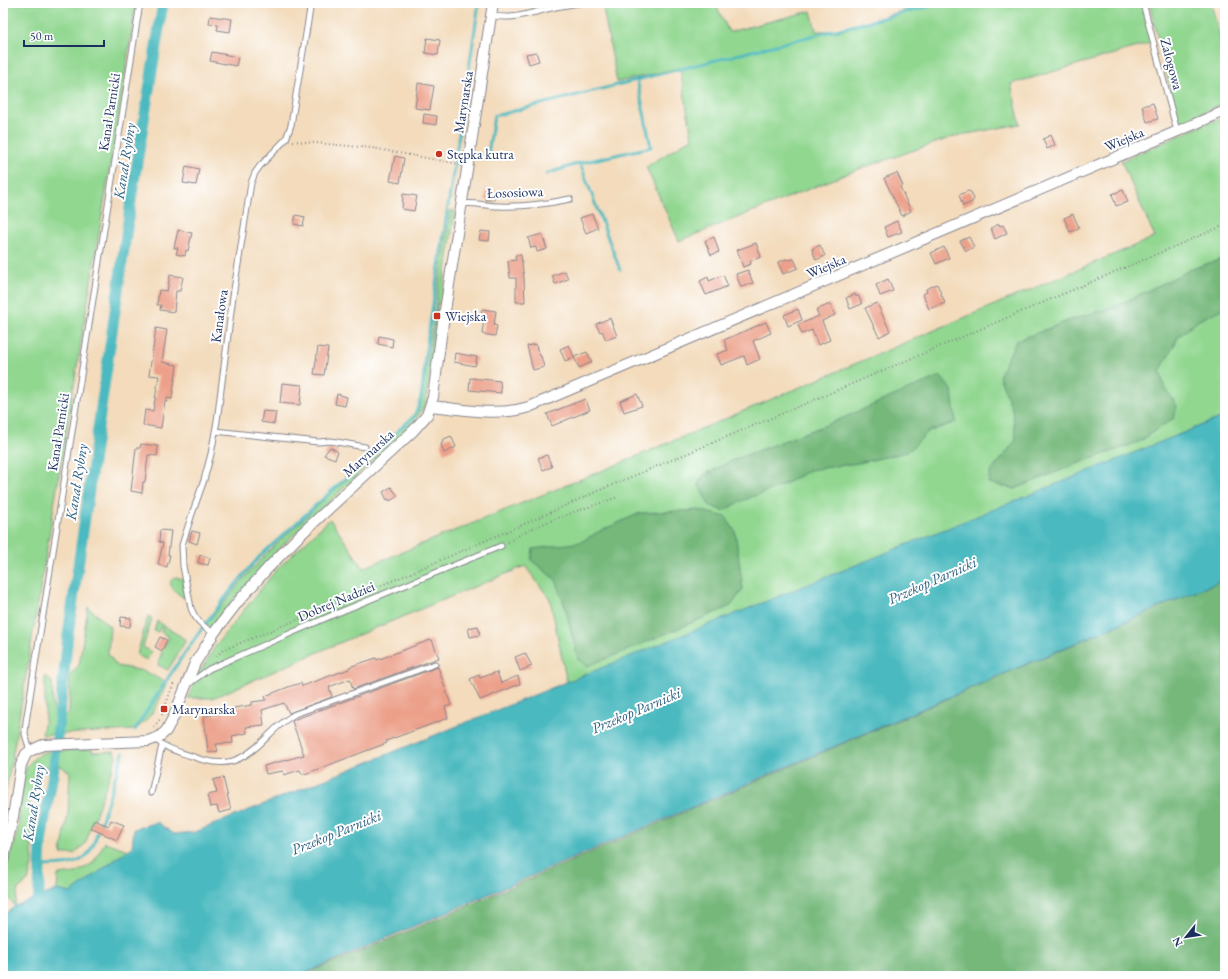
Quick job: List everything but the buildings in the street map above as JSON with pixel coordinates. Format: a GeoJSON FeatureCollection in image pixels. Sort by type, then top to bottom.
{"type":"FeatureCollection","features":[{"type":"Feature","properties":{"kind":"street","name":"Marynarska"},"geometry":{"type":"LineString","coordinates":[[157,738],[163,734],[170,724],[184,687],[211,631],[283,552],[322,514],[413,431],[424,419],[430,406],[433,397],[441,336],[493,3]]}},
{"type":"Feature","properties":{"kind":"street","name":"Wiejska"},"geometry":{"type":"LineString","coordinates":[[430,406],[498,413],[529,407],[1225,111]]}},
{"type":"Feature","properties":{"kind":"street"},"geometry":{"type":"LineString","coordinates":[[3,862],[12,823],[20,765],[26,754],[37,746],[48,744],[144,741],[157,738]]}},
{"type":"Feature","properties":{"kind":"lane","name":"Kanał Parnicki"},"geometry":{"type":"LineString","coordinates":[[30,751],[25,734],[26,722],[140,3]]}},
{"type":"Feature","properties":{"kind":"lane","name":"Kanałowa"},"geometry":{"type":"LineString","coordinates":[[211,631],[198,622],[193,615],[183,566],[182,545],[190,517],[204,480],[215,431],[233,296],[251,183],[260,166],[286,139],[291,124],[311,3]]}},
{"type":"Feature","properties":{"kind":"lane"},"geometry":{"type":"LineString","coordinates":[[491,15],[504,18],[513,18],[552,8],[580,3]]}},
{"type":"Feature","properties":{"kind":"lane","name":"Załogowa"},"geometry":{"type":"LineString","coordinates":[[1143,3],[1177,132]]}},
{"type":"Feature","properties":{"kind":"lane","name":"Łososiowa"},"geometry":{"type":"LineString","coordinates":[[462,204],[523,206],[545,204],[570,199]]}},
{"type":"Feature","properties":{"kind":"lane"},"geometry":{"type":"LineString","coordinates":[[215,431],[318,442],[331,441],[365,447]]}},
{"type":"Feature","properties":{"kind":"lane","name":"Dobrej Nadziei"},"geometry":{"type":"LineString","coordinates":[[184,687],[208,669],[335,614],[501,546]]}},
{"type":"Feature","properties":{"kind":"lane"},"geometry":{"type":"LineString","coordinates":[[151,793],[157,738],[202,760],[222,763],[230,762],[241,758],[255,749],[285,720],[295,714],[435,664]]}},
{"type":"Feature","properties":{"kind":"path"},"geometry":{"type":"LineString","coordinates":[[286,139],[294,142],[372,148],[459,164]]}},
{"type":"Feature","properties":{"kind":"path"},"geometry":{"type":"LineString","coordinates":[[208,669],[221,650],[407,575],[600,490],[1225,225]]}},
{"type":"Feature","properties":{"kind":"path"},"geometry":{"type":"LineString","coordinates":[[501,546],[516,536],[559,518],[618,497]]}},
{"type":"Feature","properties":{"kind":"path"},"geometry":{"type":"LineString","coordinates":[[157,738],[162,714],[174,682]]}},
{"type":"Feature","properties":{"kind":"green space"},"geometry":{"type":"Polygon","coordinates":[[[3,3],[136,3],[16,736],[3,807],[3,3]]]}},
{"type":"Feature","properties":{"kind":"green space"},"geometry":{"type":"Polygon","coordinates":[[[602,3],[715,3],[729,32],[811,11],[816,31],[838,31],[927,3],[1141,3],[1151,43],[1011,84],[1020,124],[956,136],[859,169],[679,241],[646,167],[692,138],[680,68],[617,82],[602,3]]]}},
{"type":"Feature","properties":{"kind":"green space"},"geometry":{"type":"Polygon","coordinates":[[[1149,3],[1211,3],[1225,56],[1225,103],[1179,124],[1149,3]]]}},
{"type":"Feature","properties":{"kind":"green space"},"geometry":{"type":"Polygon","coordinates":[[[1225,118],[1225,416],[567,683],[550,599],[525,566],[332,646],[213,698],[188,698],[197,677],[216,645],[276,570],[330,519],[363,568],[623,462],[1155,237],[1121,161],[1210,122],[1225,118]]]}},
{"type":"Feature","properties":{"kind":"green space"},"geometry":{"type":"Polygon","coordinates":[[[450,211],[455,211],[441,303],[438,303],[435,326],[437,327],[425,405],[414,422],[284,544],[237,595],[210,628],[206,624],[269,551],[415,416],[418,411],[421,403],[450,211]]]}},
{"type":"Feature","properties":{"kind":"green space"},"geometry":{"type":"Polygon","coordinates":[[[1225,258],[1225,308],[1199,320],[1179,336],[1160,371],[1164,386],[1177,406],[1174,418],[1139,442],[1074,465],[1015,489],[988,483],[990,473],[1016,440],[1012,409],[999,376],[1016,341],[1065,322],[1118,305],[1194,268],[1225,258]]]}},
{"type":"Feature","properties":{"kind":"green space"},"geometry":{"type":"Polygon","coordinates":[[[940,376],[952,390],[956,422],[928,432],[908,452],[858,463],[810,470],[783,485],[742,501],[723,511],[709,505],[698,484],[704,475],[733,460],[831,423],[940,376]]]}},
{"type":"Feature","properties":{"kind":"green space"},"geometry":{"type":"Polygon","coordinates":[[[699,510],[726,517],[735,531],[743,589],[731,606],[587,666],[578,660],[566,610],[556,580],[531,560],[533,549],[581,542],[598,532],[640,513],[699,510]]]}},
{"type":"Feature","properties":{"kind":"green space"},"geometry":{"type":"Polygon","coordinates":[[[176,577],[183,579],[187,600],[177,593],[171,586],[172,580],[176,577]]]}},
{"type":"Feature","properties":{"kind":"green space"},"geometry":{"type":"Polygon","coordinates":[[[1225,579],[1225,976],[300,976],[397,936],[1225,579]]]}},
{"type":"Feature","properties":{"kind":"green space"},"geometry":{"type":"Polygon","coordinates":[[[88,607],[110,627],[108,654],[117,666],[144,671],[167,683],[151,714],[135,730],[42,735],[45,718],[45,676],[52,682],[53,708],[64,717],[69,713],[70,675],[79,665],[88,607]]]}},
{"type":"Feature","properties":{"kind":"green space"},"geometry":{"type":"Polygon","coordinates":[[[148,616],[152,618],[143,647],[151,652],[147,660],[137,655],[148,616]]]}},
{"type":"Feature","properties":{"kind":"green space"},"geometry":{"type":"Polygon","coordinates":[[[157,621],[186,640],[168,670],[158,665],[162,651],[169,637],[161,632],[163,628],[161,627],[158,632],[154,631],[157,621]]]}},
{"type":"Feature","properties":{"kind":"green space"},"geometry":{"type":"Polygon","coordinates":[[[92,749],[92,752],[114,751],[116,758],[85,844],[74,854],[61,854],[68,813],[70,772],[59,765],[43,768],[35,774],[29,811],[37,816],[31,839],[33,861],[28,881],[18,889],[15,906],[3,892],[3,878],[16,838],[21,787],[26,769],[32,760],[44,752],[92,749]]]}},
{"type":"Feature","properties":{"kind":"green space"},"geometry":{"type":"Polygon","coordinates":[[[105,842],[128,850],[71,893],[57,890],[58,875],[76,873],[93,863],[105,842]]]}},
{"type":"Feature","properties":{"kind":"water","name":"Przekop Parnicki"},"geometry":{"type":"Polygon","coordinates":[[[1225,416],[1225,579],[298,976],[3,976],[3,916],[15,906],[57,890],[71,893],[132,847],[134,829],[157,822],[174,834],[195,832],[1225,416]]]}},
{"type":"Feature","properties":{"kind":"waterway","name":"Kanał Rybny"},"geometry":{"type":"LineString","coordinates":[[38,911],[41,844],[53,775],[68,635],[132,194],[163,3]]}},
{"type":"Feature","properties":{"kind":"waterway"},"geometry":{"type":"LineString","coordinates":[[135,730],[194,640],[226,597],[261,555],[413,417],[417,411],[421,396],[425,357],[479,3]]}},
{"type":"Feature","properties":{"kind":"waterway"},"geometry":{"type":"LineString","coordinates":[[909,3],[911,12]]}},
{"type":"Feature","properties":{"kind":"waterway"},"geometry":{"type":"LineString","coordinates":[[487,160],[494,116],[943,3]]}},
{"type":"Feature","properties":{"kind":"waterway"},"geometry":{"type":"LineString","coordinates":[[620,270],[580,163],[651,147],[637,79]]}},
{"type":"Feature","properties":{"kind":"waterway"},"geometry":{"type":"LineString","coordinates":[[546,174],[580,163]]}},
{"type":"Feature","properties":{"kind":"waterway"},"geometry":{"type":"LineString","coordinates":[[101,823],[123,753]]}},
{"type":"Feature","properties":{"kind":"waterway"},"geometry":{"type":"LineString","coordinates":[[40,866],[61,865],[82,860],[91,849],[98,831]]}},
{"type":"Feature","properties":{"kind":"place","name":"Stępka kutra"},"geometry":{"type":"Point","coordinates":[439,154]}},
{"type":"Feature","properties":{"kind":"place","name":"Wiejska"},"geometry":{"type":"Point","coordinates":[437,316]}},
{"type":"Feature","properties":{"kind":"place","name":"Marynarska"},"geometry":{"type":"Point","coordinates":[164,709]}}]}
